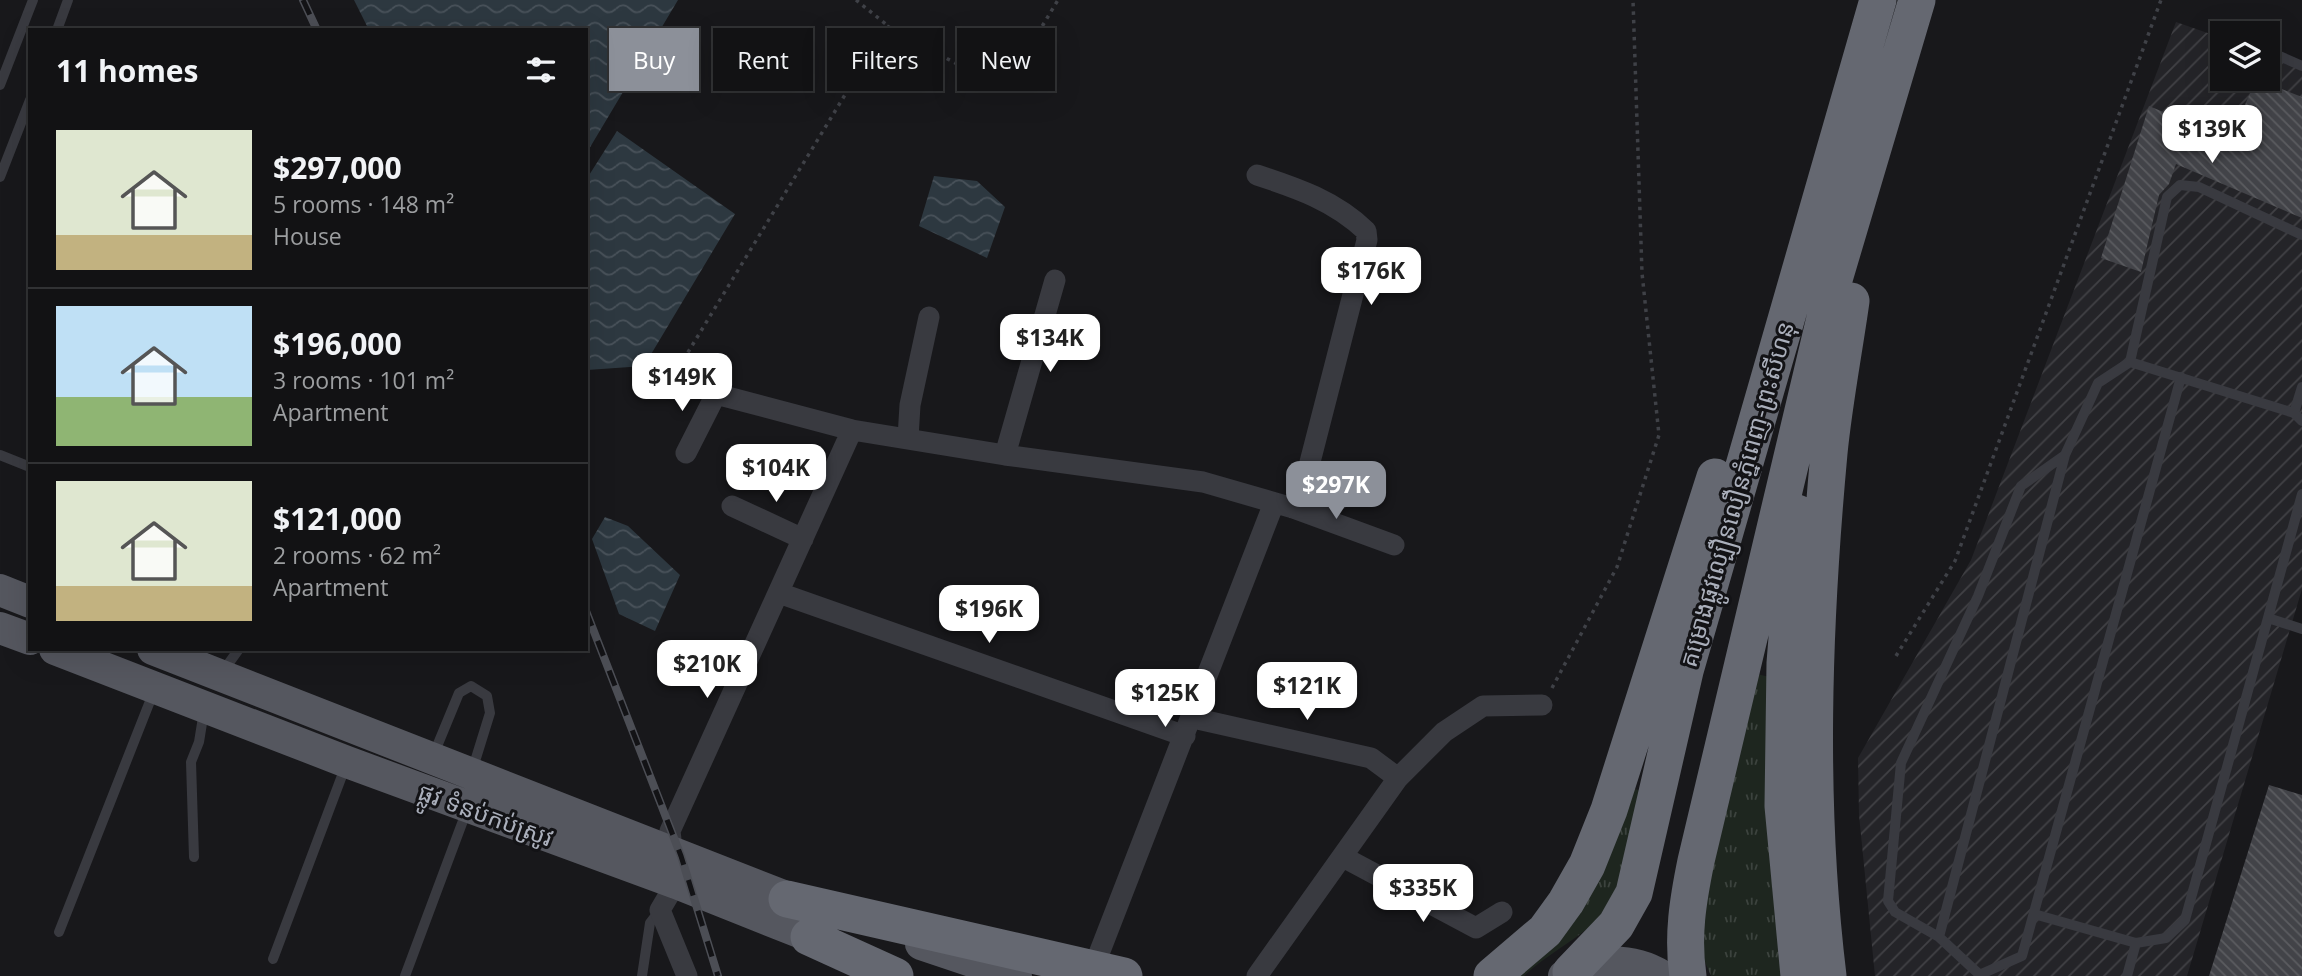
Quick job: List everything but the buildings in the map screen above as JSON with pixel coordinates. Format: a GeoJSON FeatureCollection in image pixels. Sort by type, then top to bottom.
{"type":"FeatureCollection","features":[{"type":"Feature","properties":{"kind":"highway","name":"គម្រោងផ្លូវល្បឿនលឿនភ្នំពេញ-ព្រះសីហនុ"},"geometry":{"type":"LineString","coordinates":[[1567,974],[1616,925],[1634,893],[1685,671],[1878,0]]}},
{"type":"Feature","properties":{"kind":"highway","name":"គម្រោងផ្លូវល្បឿនលឿនភ្នំពេញ-ព្រះសីហនុ"},"geometry":{"type":"LineString","coordinates":[[1688,976],[1684,946],[1687,905],[1696,861],[1835,276],[1915,7]]}},
{"type":"Feature","properties":{"kind":"highway"},"geometry":{"type":"LineString","coordinates":[[1828,976],[1814,830],[1819,589],[1829,450],[1855,280],[1915,7]]}},
{"type":"Feature","properties":{"kind":"highway"},"geometry":{"type":"LineString","coordinates":[[1492,976],[1536,939],[1566,902],[1587,865],[1609,810],[1725,447],[1856,73]]}},
{"type":"Feature","properties":{"kind":"highway"},"geometry":{"type":"LineString","coordinates":[[1799,976],[1783,806],[1785,663],[1798,502],[1835,276]]}},
{"type":"Feature","properties":{"kind":"highway"},"geometry":{"type":"LineString","coordinates":[[787,899],[1109,972]]}},
{"type":"Feature","properties":{"kind":"highway"},"geometry":{"type":"LineString","coordinates":[[809,937],[895,976]]}},
{"type":"Feature","properties":{"kind":"main road"},"geometry":{"type":"LineString","coordinates":[[0,590],[28,601]]}},
{"type":"Feature","properties":{"kind":"main road"},"geometry":{"type":"LineString","coordinates":[[0,628],[28,638]]}},
{"type":"Feature","properties":{"kind":"main road","name":"ផ្លូវ ទំនប់កប់ស្រូវ"},"geometry":{"type":"LineString","coordinates":[[60,651],[468,807],[787,899],[1016,976]]}},
{"type":"Feature","properties":{"kind":"main road","name":"ផ្លូវ ទំនប់កប់ស្រូវ"},"geometry":{"type":"LineString","coordinates":[[165,652],[471,774],[674,868],[809,937],[919,976]]}},
{"type":"Feature","properties":{"kind":"main road"},"geometry":{"type":"LineString","coordinates":[[1567,974],[1597,963],[1625,962],[1662,976]]}},
{"type":"Feature","properties":{"kind":"street"},"geometry":{"type":"LineString","coordinates":[[1109,972],[1189,727],[1289,504],[1367,240],[1366,231],[1335,207],[1305,190],[1257,175]]}},
{"type":"Feature","properties":{"kind":"street"},"geometry":{"type":"LineString","coordinates":[[1004,455],[1055,280]]}},
{"type":"Feature","properties":{"kind":"street"},"geometry":{"type":"LineString","coordinates":[[908,438],[910,405],[929,317]]}},
{"type":"Feature","properties":{"kind":"street"},"geometry":{"type":"LineString","coordinates":[[686,453],[716,394],[852,430],[1004,455],[1203,482],[1289,504],[1394,545]]}},
{"type":"Feature","properties":{"kind":"street"},"geometry":{"type":"LineString","coordinates":[[687,976],[660,910],[674,868],[670,831],[852,430]]}},
{"type":"Feature","properties":{"kind":"street"},"geometry":{"type":"LineString","coordinates":[[1289,504],[1338,500],[1353,488]]}},
{"type":"Feature","properties":{"kind":"street"},"geometry":{"type":"LineString","coordinates":[[732,506],[803,539]]}},
{"type":"Feature","properties":{"kind":"street"},"geometry":{"type":"LineString","coordinates":[[779,593],[1189,727],[1371,758],[1398,778]]}},
{"type":"Feature","properties":{"kind":"street"},"geometry":{"type":"LineString","coordinates":[[1257,976],[1398,778],[1444,732],[1483,706],[1542,705]]}},
{"type":"Feature","properties":{"kind":"street"},"geometry":{"type":"LineString","coordinates":[[1343,857],[1476,928],[1502,912]]}},
{"type":"Feature","properties":{"kind":"lane"},"geometry":{"type":"LineString","coordinates":[[0,85],[33,0]]}},
{"type":"Feature","properties":{"kind":"lane"},"geometry":{"type":"LineString","coordinates":[[58,28],[68,0]]}},
{"type":"Feature","properties":{"kind":"lane"},"geometry":{"type":"LineString","coordinates":[[2280,56],[2302,66]]}},
{"type":"Feature","properties":{"kind":"lane"},"geometry":{"type":"LineString","coordinates":[[0,177],[28,105]]}},
{"type":"Feature","properties":{"kind":"lane"},"geometry":{"type":"LineString","coordinates":[[1939,937],[2065,455],[2098,383],[2130,362],[2167,197],[2179,185],[2199,187],[2302,235]]}},
{"type":"Feature","properties":{"kind":"lane"},"geometry":{"type":"LineString","coordinates":[[2130,362],[2298,417],[2302,387]]}},
{"type":"Feature","properties":{"kind":"lane"},"geometry":{"type":"LineString","coordinates":[[2065,455],[2021,486],[1978,596],[1901,763],[1888,901],[1895,912],[1939,937],[1979,976],[2022,956],[2181,377]]}},
{"type":"Feature","properties":{"kind":"lane"},"geometry":{"type":"LineString","coordinates":[[673,378],[716,394]]}},
{"type":"Feature","properties":{"kind":"lane"},"geometry":{"type":"LineString","coordinates":[[0,455],[28,466]]}},
{"type":"Feature","properties":{"kind":"lane"},"geometry":{"type":"LineString","coordinates":[[2034,914],[2136,943],[2166,938],[2185,920],[2301,501]]}},
{"type":"Feature","properties":{"kind":"lane"},"geometry":{"type":"LineString","coordinates":[[2268,618],[2302,629]]}},
{"type":"Feature","properties":{"kind":"lane"},"geometry":{"type":"LineString","coordinates":[[220,676],[238,651]]}},
{"type":"Feature","properties":{"kind":"lane"},"geometry":{"type":"LineString","coordinates":[[432,759],[460,693],[471,686],[487,696],[491,713],[471,774]]}},
{"type":"Feature","properties":{"kind":"lane"},"geometry":{"type":"LineString","coordinates":[[59,932],[155,688]]}},
{"type":"Feature","properties":{"kind":"lane"},"geometry":{"type":"LineString","coordinates":[[194,857],[191,762],[199,742],[205,708]]}},
{"type":"Feature","properties":{"kind":"lane"},"geometry":{"type":"LineString","coordinates":[[273,959],[348,762]]}},
{"type":"Feature","properties":{"kind":"lane"},"geometry":{"type":"LineString","coordinates":[[405,976],[468,807]]}},
{"type":"Feature","properties":{"kind":"lane"},"geometry":{"type":"LineString","coordinates":[[642,976],[650,923],[660,910]]}},
{"type":"Feature","properties":{"kind":"lane"},"geometry":{"type":"LineString","coordinates":[[2127,976],[2136,943]]}},
{"type":"Feature","properties":{"kind":"path"},"geometry":{"type":"LineString","coordinates":[[856,0],[887,26],[981,77],[1004,79],[1029,48],[1058,0]]}},
{"type":"Feature","properties":{"kind":"path"},"geometry":{"type":"LineString","coordinates":[[1542,705],[1617,567],[1659,435],[1642,273],[1633,0]]}},
{"type":"Feature","properties":{"kind":"path"},"geometry":{"type":"LineString","coordinates":[[1896,656],[1955,561],[2161,0]]}},
{"type":"Feature","properties":{"kind":"path"},"geometry":{"type":"LineString","coordinates":[[673,378],[887,26]]}},
{"type":"Feature","properties":{"kind":"shaded area"},"geometry":{"type":"Polygon","coordinates":[[[2176,22],[2210,34],[2210,91],[2280,91],[2280,58],[2302,66],[2302,589],[2187,976],[1875,976],[1859,815],[1858,758],[1971,560],[2176,22]]]}},
{"type":"Feature","properties":{"kind":"green space"},"geometry":{"type":"Polygon","coordinates":[[[1756,674],[1770,677],[1806,976],[1711,976],[1702,955],[1699,922],[1756,674]]]}},
{"type":"Feature","properties":{"kind":"green space"},"geometry":{"type":"Polygon","coordinates":[[[1633,788],[1643,792],[1622,878],[1607,909],[1589,927],[1524,976],[1519,976],[1633,788]]]}},
{"type":"Feature","properties":{"kind":"water"},"geometry":{"type":"Polygon","coordinates":[[[354,0],[678,0],[661,28],[609,28],[609,91],[624,91],[588,151],[588,28],[368,28],[354,0]]]}},
{"type":"Feature","properties":{"kind":"water"},"geometry":{"type":"Polygon","coordinates":[[[617,131],[735,214],[644,366],[588,370],[588,177],[617,131]]]}},
{"type":"Feature","properties":{"kind":"water"},"geometry":{"type":"Polygon","coordinates":[[[934,176],[977,181],[1005,207],[987,258],[919,226],[934,176]]]}},
{"type":"Feature","properties":{"kind":"water"},"geometry":{"type":"Polygon","coordinates":[[[605,517],[628,526],[680,575],[655,631],[619,614],[592,539],[605,517]]]}},
{"type":"Feature","properties":{"kind":"railway"},"geometry":{"type":"LineString","coordinates":[[303,0],[316,28]]}},
{"type":"Feature","properties":{"kind":"railway"},"geometry":{"type":"LineString","coordinates":[[588,616],[681,856],[718,976]]}}]}
